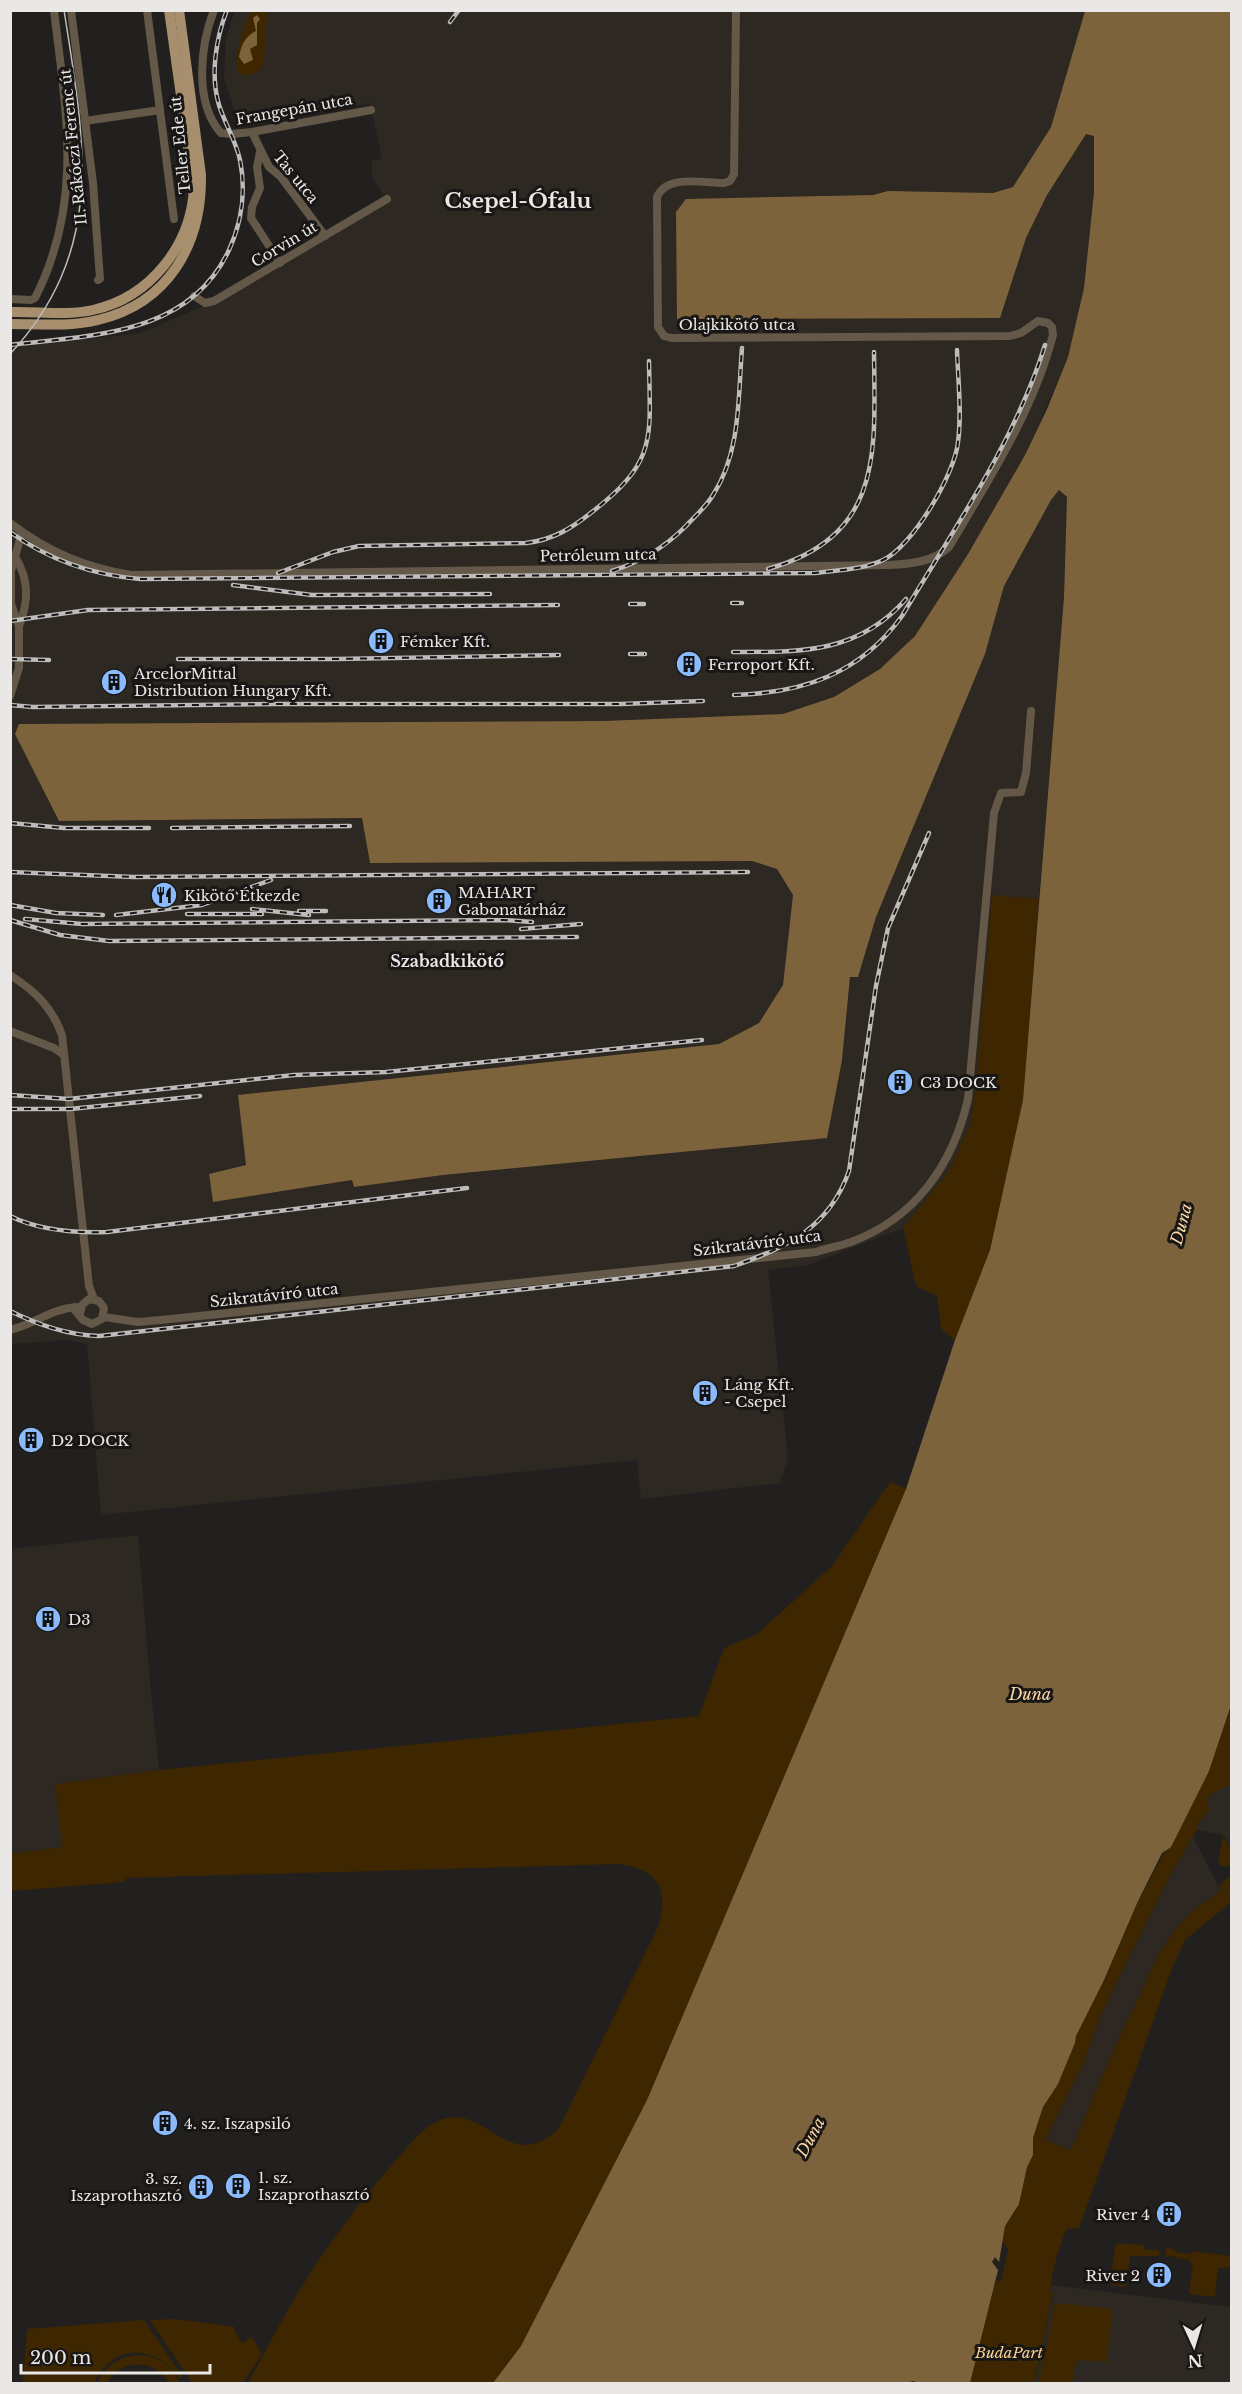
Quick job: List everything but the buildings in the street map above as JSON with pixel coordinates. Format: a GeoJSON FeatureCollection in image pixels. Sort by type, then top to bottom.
{"type":"FeatureCollection","features":[{"type":"Feature","properties":{"kind":"main road","name":"Teller Ede út"},"geometry":{"type":"LineString","coordinates":[[12,312],[92,310],[113,304],[147,284],[173,256],[185,234],[191,216],[195,188],[169,10]]}},
{"type":"Feature","properties":{"kind":"main road","name":"Teller Ede út"},"geometry":{"type":"LineString","coordinates":[[10,324],[67,324],[98,320],[134,305],[168,280],[192,238],[202,197],[201,175],[179,10]]}},
{"type":"Feature","properties":{"kind":"street","name":"II. Rákóczi Ferenc út"},"geometry":{"type":"LineString","coordinates":[[10,299],[31,300],[35,298],[52,258],[65,203],[68,141],[54,10]]}},
{"type":"Feature","properties":{"kind":"street","name":"II. Rákóczi Ferenc út"},"geometry":{"type":"LineString","coordinates":[[71,10],[93,183],[98,280]]}},
{"type":"Feature","properties":{"kind":"street"},"geometry":{"type":"LineString","coordinates":[[147,10],[174,219]]}},
{"type":"Feature","properties":{"kind":"street","name":"Frangepán utca"},"geometry":{"type":"LineString","coordinates":[[214,10],[205,40],[202,70],[210,117],[221,133],[252,132],[371,110]]}},
{"type":"Feature","properties":{"kind":"street","name":"Olajkikötő utca"},"geometry":{"type":"LineString","coordinates":[[736,10],[734,174],[730,181],[724,183],[675,183],[667,184],[660,189],[657,197],[658,327],[660,332],[671,338],[1010,336],[1021,333],[1038,321],[1048,323],[1052,327]]}},
{"type":"Feature","properties":{"kind":"street"},"geometry":{"type":"LineString","coordinates":[[86,121],[160,110]]}},
{"type":"Feature","properties":{"kind":"street","name":"Tas utca"},"geometry":{"type":"LineString","coordinates":[[252,132],[269,167],[281,177],[325,236]]}},
{"type":"Feature","properties":{"kind":"street"},"geometry":{"type":"LineString","coordinates":[[260,152],[257,167],[260,188],[250,218],[280,263]]}},
{"type":"Feature","properties":{"kind":"street","name":"Corvin út"},"geometry":{"type":"LineString","coordinates":[[194,296],[205,303],[214,302],[387,199]]}},
{"type":"Feature","properties":{"kind":"street","name":"Petróleum utca"},"geometry":{"type":"LineString","coordinates":[[10,523],[57,553],[80,564],[131,574],[889,565],[921,561],[937,556],[949,547],[1017,431],[1034,395],[1053,335],[1052,327]]}},
{"type":"Feature","properties":{"kind":"street"},"geometry":{"type":"LineString","coordinates":[[10,696],[19,668],[19,626],[11,604],[11,571],[22,532]]}},
{"type":"Feature","properties":{"kind":"street"},"geometry":{"type":"LineString","coordinates":[[16,558],[25,574],[26,608],[19,626]]}},
{"type":"Feature","properties":{"kind":"street","name":"Szikratávíró utca"},"geometry":{"type":"LineString","coordinates":[[104,1314],[117,1319],[138,1322],[161,1320],[816,1252],[852,1241],[904,1212],[929,1185],[949,1156],[968,1099],[994,813],[1001,793],[1021,792],[1026,773],[1031,711]]}},
{"type":"Feature","properties":{"kind":"street"},"geometry":{"type":"LineString","coordinates":[[10,975],[35,992],[48,1007],[59,1029],[64,1055],[89,1286],[83,1305],[83,1320],[90,1324],[97,1323],[104,1314],[102,1304],[83,1305],[60,1308],[10,1330]]}},
{"type":"Feature","properties":{"kind":"street"},"geometry":{"type":"LineString","coordinates":[[10,1031],[54,1048],[64,1055]]}},
{"type":"Feature","properties":{"kind":"shaded area"},"geometry":{"type":"Polygon","coordinates":[[[235,11],[1085,11],[1051,127],[1013,187],[993,193],[888,191],[873,195],[676,212],[678,319],[1026,239],[1047,195],[1086,134],[1094,135],[1094,192],[1084,288],[1068,357],[1025,455],[968,554],[915,636],[880,669],[834,697],[783,714],[603,721],[20,724],[15,733],[59,821],[362,818],[370,863],[752,861],[777,869],[793,895],[783,985],[759,1023],[719,1044],[238,1095],[246,1165],[209,1174],[213,1202],[352,1180],[354,1187],[443,1175],[842,1060],[850,977],[858,976],[876,917],[985,654],[1004,586],[1051,500],[1059,490],[1067,497],[1064,597],[1039,899],[992,895],[971,1122],[949,1171],[903,1228],[808,1265],[768,1270],[788,1458],[780,1483],[641,1499],[637,1460],[101,1515],[87,1344],[66,1340],[11,1344],[11,347],[140,333],[215,301],[386,199],[372,177],[372,161],[382,159],[370,103],[239,128],[224,77],[226,38],[235,11]]]}},
{"type":"Feature","properties":{"kind":"shaded area"},"geometry":{"type":"Polygon","coordinates":[[[138,1535],[159,1770],[55,1784],[63,1847],[11,1854],[10,1549],[138,1535]]]}},
{"type":"Feature","properties":{"kind":"shaded area"},"geometry":{"type":"Polygon","coordinates":[[[1231,1783],[1231,1848],[1224,1835],[1197,1830],[1197,1825],[1209,1810],[1207,1798],[1213,1791],[1231,1783]]]}},
{"type":"Feature","properties":{"kind":"shaded area"},"geometry":{"type":"Polygon","coordinates":[[[1193,1837],[1221,1891],[1194,1910],[1174,1931],[1160,1952],[1111,2055],[1071,2150],[1045,2140],[1082,2066],[1101,2015],[1128,1959],[1172,1872],[1193,1837]]]}},
{"type":"Feature","properties":{"kind":"shaded area"},"geometry":{"type":"Polygon","coordinates":[[[1049,2285],[1231,2307],[1231,2383],[1034,2384],[1053,2294],[1050,2293],[1049,2285]]]}},
{"type":"Feature","properties":{"kind":"green space"},"geometry":{"type":"Polygon","coordinates":[[[251,11],[267,11],[264,62],[257,72],[245,76],[238,73],[237,60],[242,33],[251,11]]]}},
{"type":"Feature","properties":{"kind":"green space"},"geometry":{"type":"Polygon","coordinates":[[[992,895],[1039,899],[1023,1100],[990,1250],[955,1340],[941,1329],[937,1296],[916,1286],[903,1228],[949,1171],[971,1122],[992,895]]]}},
{"type":"Feature","properties":{"kind":"green space"},"geometry":{"type":"Polygon","coordinates":[[[890,1482],[906,1489],[647,2100],[521,2346],[493,2383],[248,2383],[296,2297],[332,2241],[385,2173],[416,2138],[433,2123],[456,2117],[471,2121],[512,2142],[526,2145],[542,2141],[559,2128],[658,1927],[661,1914],[661,1892],[652,1876],[632,1867],[618,1864],[127,1878],[124,1882],[11,1891],[10,1854],[62,1847],[55,1784],[159,1770],[699,1716],[724,1648],[757,1634],[832,1566],[890,1482]]]}},
{"type":"Feature","properties":{"kind":"green space","name":"BudaPart"},"geometry":{"type":"Polygon","coordinates":[[[1231,1705],[1231,1783],[1207,1798],[1209,1810],[1197,1825],[1197,1830],[1172,1872],[1128,1959],[1101,2015],[1082,2066],[1045,2140],[1071,2150],[1111,2055],[1160,1952],[1174,1931],[1194,1910],[1221,1891],[1219,1885],[1229,1877],[1231,1877],[1231,1902],[1185,1940],[1173,1966],[1079,2228],[1067,2229],[1058,2252],[1050,2293],[1053,2293],[1034,2383],[969,2384],[994,2286],[996,2281],[1001,2281],[1008,2250],[1002,2240],[1005,2226],[1019,2204],[1027,2167],[1033,2155],[1033,2138],[1044,2106],[1058,2084],[1076,2036],[1104,1980],[1138,1901],[1209,1771],[1231,1705]]]}},
{"type":"Feature","properties":{"kind":"green space"},"geometry":{"type":"Polygon","coordinates":[[[1223,1836],[1231,1849],[1231,1866],[1222,1866],[1218,1863],[1223,1836]]]}},
{"type":"Feature","properties":{"kind":"green space"},"geometry":{"type":"Polygon","coordinates":[[[1119,2243],[1144,2245],[1144,2249],[1160,2251],[1159,2256],[1130,2256],[1126,2287],[1110,2285],[1115,2247],[1119,2243]]]}},
{"type":"Feature","properties":{"kind":"green space"},"geometry":{"type":"Polygon","coordinates":[[[1166,2248],[1191,2254],[1191,2251],[1231,2256],[1231,2267],[1218,2268],[1215,2297],[1189,2294],[1193,2263],[1190,2263],[1190,2260],[1176,2258],[1176,2256],[1165,2257],[1166,2248]]]}},
{"type":"Feature","properties":{"kind":"green space"},"geometry":{"type":"Polygon","coordinates":[[[1055,2303],[1113,2309],[1107,2362],[1079,2360],[1075,2365],[1072,2383],[1039,2382],[1055,2303]]]}},
{"type":"Feature","properties":{"kind":"green space"},"geometry":{"type":"Polygon","coordinates":[[[176,2319],[235,2327],[234,2331],[242,2343],[252,2337],[262,2354],[243,2383],[192,2383],[150,2320],[176,2319]]]}},
{"type":"Feature","properties":{"kind":"green space"},"geometry":{"type":"Polygon","coordinates":[[[144,2320],[182,2376],[180,2379],[159,2359],[147,2354],[135,2353],[123,2355],[112,2361],[102,2370],[94,2383],[23,2383],[27,2329],[144,2320]]]}},
{"type":"Feature","properties":{"kind":"green space"},"geometry":{"type":"Polygon","coordinates":[[[144,2355],[163,2362],[173,2371],[180,2383],[169,2383],[155,2369],[138,2365],[121,2369],[107,2383],[97,2383],[113,2363],[144,2355]]]}},
{"type":"Feature","properties":{"kind":"water","name":"Duna"},"geometry":{"type":"Polygon","coordinates":[[[1085,11],[1231,11],[1231,1705],[1209,1771],[1171,1847],[1162,1853],[1138,1901],[1104,1980],[1076,2036],[1058,2084],[1043,2107],[1033,2138],[1033,2155],[1027,2167],[1019,2204],[1005,2226],[999,2262],[995,2257],[992,2262],[998,2270],[970,2383],[919,2384],[914,2381],[899,2384],[493,2383],[521,2346],[647,2100],[906,1489],[955,1340],[990,1250],[1023,1100],[1064,597],[1067,497],[1059,490],[1051,500],[1004,586],[985,654],[876,917],[858,977],[850,977],[842,1060],[827,1138],[443,1175],[354,1187],[352,1180],[213,1202],[209,1174],[246,1165],[238,1095],[719,1044],[759,1023],[783,985],[793,895],[777,869],[752,861],[370,863],[362,818],[59,821],[15,734],[19,724],[603,721],[783,714],[834,697],[880,669],[915,636],[968,554],[1025,455],[1068,357],[1084,288],[1094,192],[1094,136],[1086,134],[1047,195],[1026,238],[1000,318],[677,319],[676,212],[686,199],[873,195],[888,191],[993,193],[1013,187],[1051,127],[1085,11]]]}},
{"type":"Feature","properties":{"kind":"water"},"geometry":{"type":"Polygon","coordinates":[[[257,15],[260,19],[257,23],[257,45],[250,49],[253,60],[244,64],[239,57],[242,45],[256,31],[253,18],[257,15]]]}},
{"type":"Feature","properties":{"kind":"tram line"},"geometry":{"type":"LineString","coordinates":[[10,354],[41,314],[63,274],[75,233],[81,191],[82,148],[78,103],[64,10]]}},
{"type":"Feature","properties":{"kind":"railway"},"geometry":{"type":"LineString","coordinates":[[10,345],[73,338],[135,326],[164,315],[189,300],[211,278],[229,250],[240,217],[243,194],[240,160],[216,93],[217,44],[227,10]]}},
{"type":"Feature","properties":{"kind":"railway"},"geometry":{"type":"LineString","coordinates":[[450,22],[459,10]]}},
{"type":"Feature","properties":{"kind":"railway"},"geometry":{"type":"LineString","coordinates":[[734,695],[783,690],[828,676],[868,653],[886,636],[902,616],[982,484],[1018,415],[1045,345]]}},
{"type":"Feature","properties":{"kind":"railway"},"geometry":{"type":"LineString","coordinates":[[612,571],[643,558],[670,541],[713,495],[729,461],[733,443],[742,348]]}},
{"type":"Feature","properties":{"kind":"railway"},"geometry":{"type":"LineString","coordinates":[[10,532],[40,551],[88,570],[140,579],[815,573],[858,568],[883,560],[907,541],[941,490],[955,456],[958,442],[960,408],[957,350]]}},
{"type":"Feature","properties":{"kind":"railway"},"geometry":{"type":"LineString","coordinates":[[768,569],[806,554],[834,535],[853,512],[865,486],[871,456],[874,423],[874,352]]}},
{"type":"Feature","properties":{"kind":"railway"},"geometry":{"type":"LineString","coordinates":[[278,573],[333,552],[359,546],[526,543],[545,539],[569,528],[585,518],[613,494],[629,478],[639,462],[646,446],[649,429],[649,361]]}},
{"type":"Feature","properties":{"kind":"railway"},"geometry":{"type":"LineString","coordinates":[[233,585],[312,595],[490,594]]}},
{"type":"Feature","properties":{"kind":"railway"},"geometry":{"type":"LineString","coordinates":[[733,652],[805,650],[848,640],[888,617],[906,599]]}},
{"type":"Feature","properties":{"kind":"railway"},"geometry":{"type":"LineString","coordinates":[[732,603],[742,603]]}},
{"type":"Feature","properties":{"kind":"railway"},"geometry":{"type":"LineString","coordinates":[[630,604],[644,604]]}},
{"type":"Feature","properties":{"kind":"railway"},"geometry":{"type":"LineString","coordinates":[[10,621],[88,610],[558,605]]}},
{"type":"Feature","properties":{"kind":"railway"},"geometry":{"type":"LineString","coordinates":[[630,654],[645,654]]}},
{"type":"Feature","properties":{"kind":"railway"},"geometry":{"type":"LineString","coordinates":[[178,659],[559,655]]}},
{"type":"Feature","properties":{"kind":"railway"},"geometry":{"type":"LineString","coordinates":[[10,659],[49,660]]}},
{"type":"Feature","properties":{"kind":"railway"},"geometry":{"type":"LineString","coordinates":[[10,705],[33,707],[621,704],[703,701]]}},
{"type":"Feature","properties":{"kind":"railway"},"geometry":{"type":"LineString","coordinates":[[10,823],[64,828],[149,828]]}},
{"type":"Feature","properties":{"kind":"railway"},"geometry":{"type":"LineString","coordinates":[[172,828],[350,826]]}},
{"type":"Feature","properties":{"kind":"railway"},"geometry":{"type":"LineString","coordinates":[[10,1311],[53,1328],[76,1334],[99,1336],[734,1266],[788,1243],[804,1233],[830,1207],[849,1171],[876,986],[888,928],[929,833]]}},
{"type":"Feature","properties":{"kind":"railway"},"geometry":{"type":"LineString","coordinates":[[10,872],[134,877],[748,872]]}},
{"type":"Feature","properties":{"kind":"railway"},"geometry":{"type":"LineString","coordinates":[[116,915],[202,905],[271,880]]}},
{"type":"Feature","properties":{"kind":"railway"},"geometry":{"type":"LineString","coordinates":[[10,905],[56,913],[103,915]]}},
{"type":"Feature","properties":{"kind":"railway"},"geometry":{"type":"LineString","coordinates":[[252,909],[309,915]]}},
{"type":"Feature","properties":{"kind":"railway"},"geometry":{"type":"LineString","coordinates":[[299,911],[326,911]]}},
{"type":"Feature","properties":{"kind":"railway"},"geometry":{"type":"LineString","coordinates":[[187,914],[262,914]]}},
{"type":"Feature","properties":{"kind":"railway"},"geometry":{"type":"LineString","coordinates":[[25,919],[82,924],[503,920],[532,922]]}},
{"type":"Feature","properties":{"kind":"railway"},"geometry":{"type":"LineString","coordinates":[[10,920],[60,935],[109,941],[577,937]]}},
{"type":"Feature","properties":{"kind":"railway"},"geometry":{"type":"LineString","coordinates":[[521,929],[581,924]]}},
{"type":"Feature","properties":{"kind":"railway"},"geometry":{"type":"LineString","coordinates":[[10,1095],[69,1099],[294,1075],[386,1072],[702,1040]]}},
{"type":"Feature","properties":{"kind":"railway"},"geometry":{"type":"LineString","coordinates":[[10,1109],[70,1109],[200,1096]]}},
{"type":"Feature","properties":{"kind":"railway"},"geometry":{"type":"LineString","coordinates":[[10,1216],[33,1225],[58,1230],[107,1232],[467,1188]]}},
{"type":"Feature","properties":{"kind":"place","name":"Fémker Kft."},"geometry":{"type":"Point","coordinates":[381,641]}},
{"type":"Feature","properties":{"kind":"place","name":"Ferroport Kft."},"geometry":{"type":"Point","coordinates":[689,664]}},
{"type":"Feature","properties":{"kind":"place","name":"ArcelorMittal Distribution Hungary Kft."},"geometry":{"type":"Point","coordinates":[114,682]}},
{"type":"Feature","properties":{"kind":"place","name":"Kikötő Étkezde"},"geometry":{"type":"Point","coordinates":[164,895]}},
{"type":"Feature","properties":{"kind":"place","name":"MAHART Gabonatárház"},"geometry":{"type":"Point","coordinates":[439,901]}},
{"type":"Feature","properties":{"kind":"place","name":"C3 DOCK"},"geometry":{"type":"Point","coordinates":[900,1082]}},
{"type":"Feature","properties":{"kind":"place","name":"Láng Kft. - Csepel"},"geometry":{"type":"Point","coordinates":[705,1393]}},
{"type":"Feature","properties":{"kind":"place","name":"D2 DOCK"},"geometry":{"type":"Point","coordinates":[31,1440]}},
{"type":"Feature","properties":{"kind":"place","name":"D3"},"geometry":{"type":"Point","coordinates":[48,1619]}},
{"type":"Feature","properties":{"kind":"place","name":"4. sz. Iszapsiló"},"geometry":{"type":"Point","coordinates":[165,2123]}},
{"type":"Feature","properties":{"kind":"place","name":"1. sz. Iszaprothasztó"},"geometry":{"type":"Point","coordinates":[238,2186]}},
{"type":"Feature","properties":{"kind":"place","name":"3. sz. Iszaprothasztó"},"geometry":{"type":"Point","coordinates":[201,2187]}},
{"type":"Feature","properties":{"kind":"place","name":"River 4"},"geometry":{"type":"Point","coordinates":[1169,2214]}},
{"type":"Feature","properties":{"kind":"place","name":"River 2"},"geometry":{"type":"Point","coordinates":[1159,2275]}},
{"type":"Feature","properties":{"kind":"district","name":"Csepel-Ófalu"},"geometry":{"type":"Point","coordinates":[518,201]}},
{"type":"Feature","properties":{"kind":"district","name":"Szabadkikötő"},"geometry":{"type":"Point","coordinates":[447,961]}}]}
